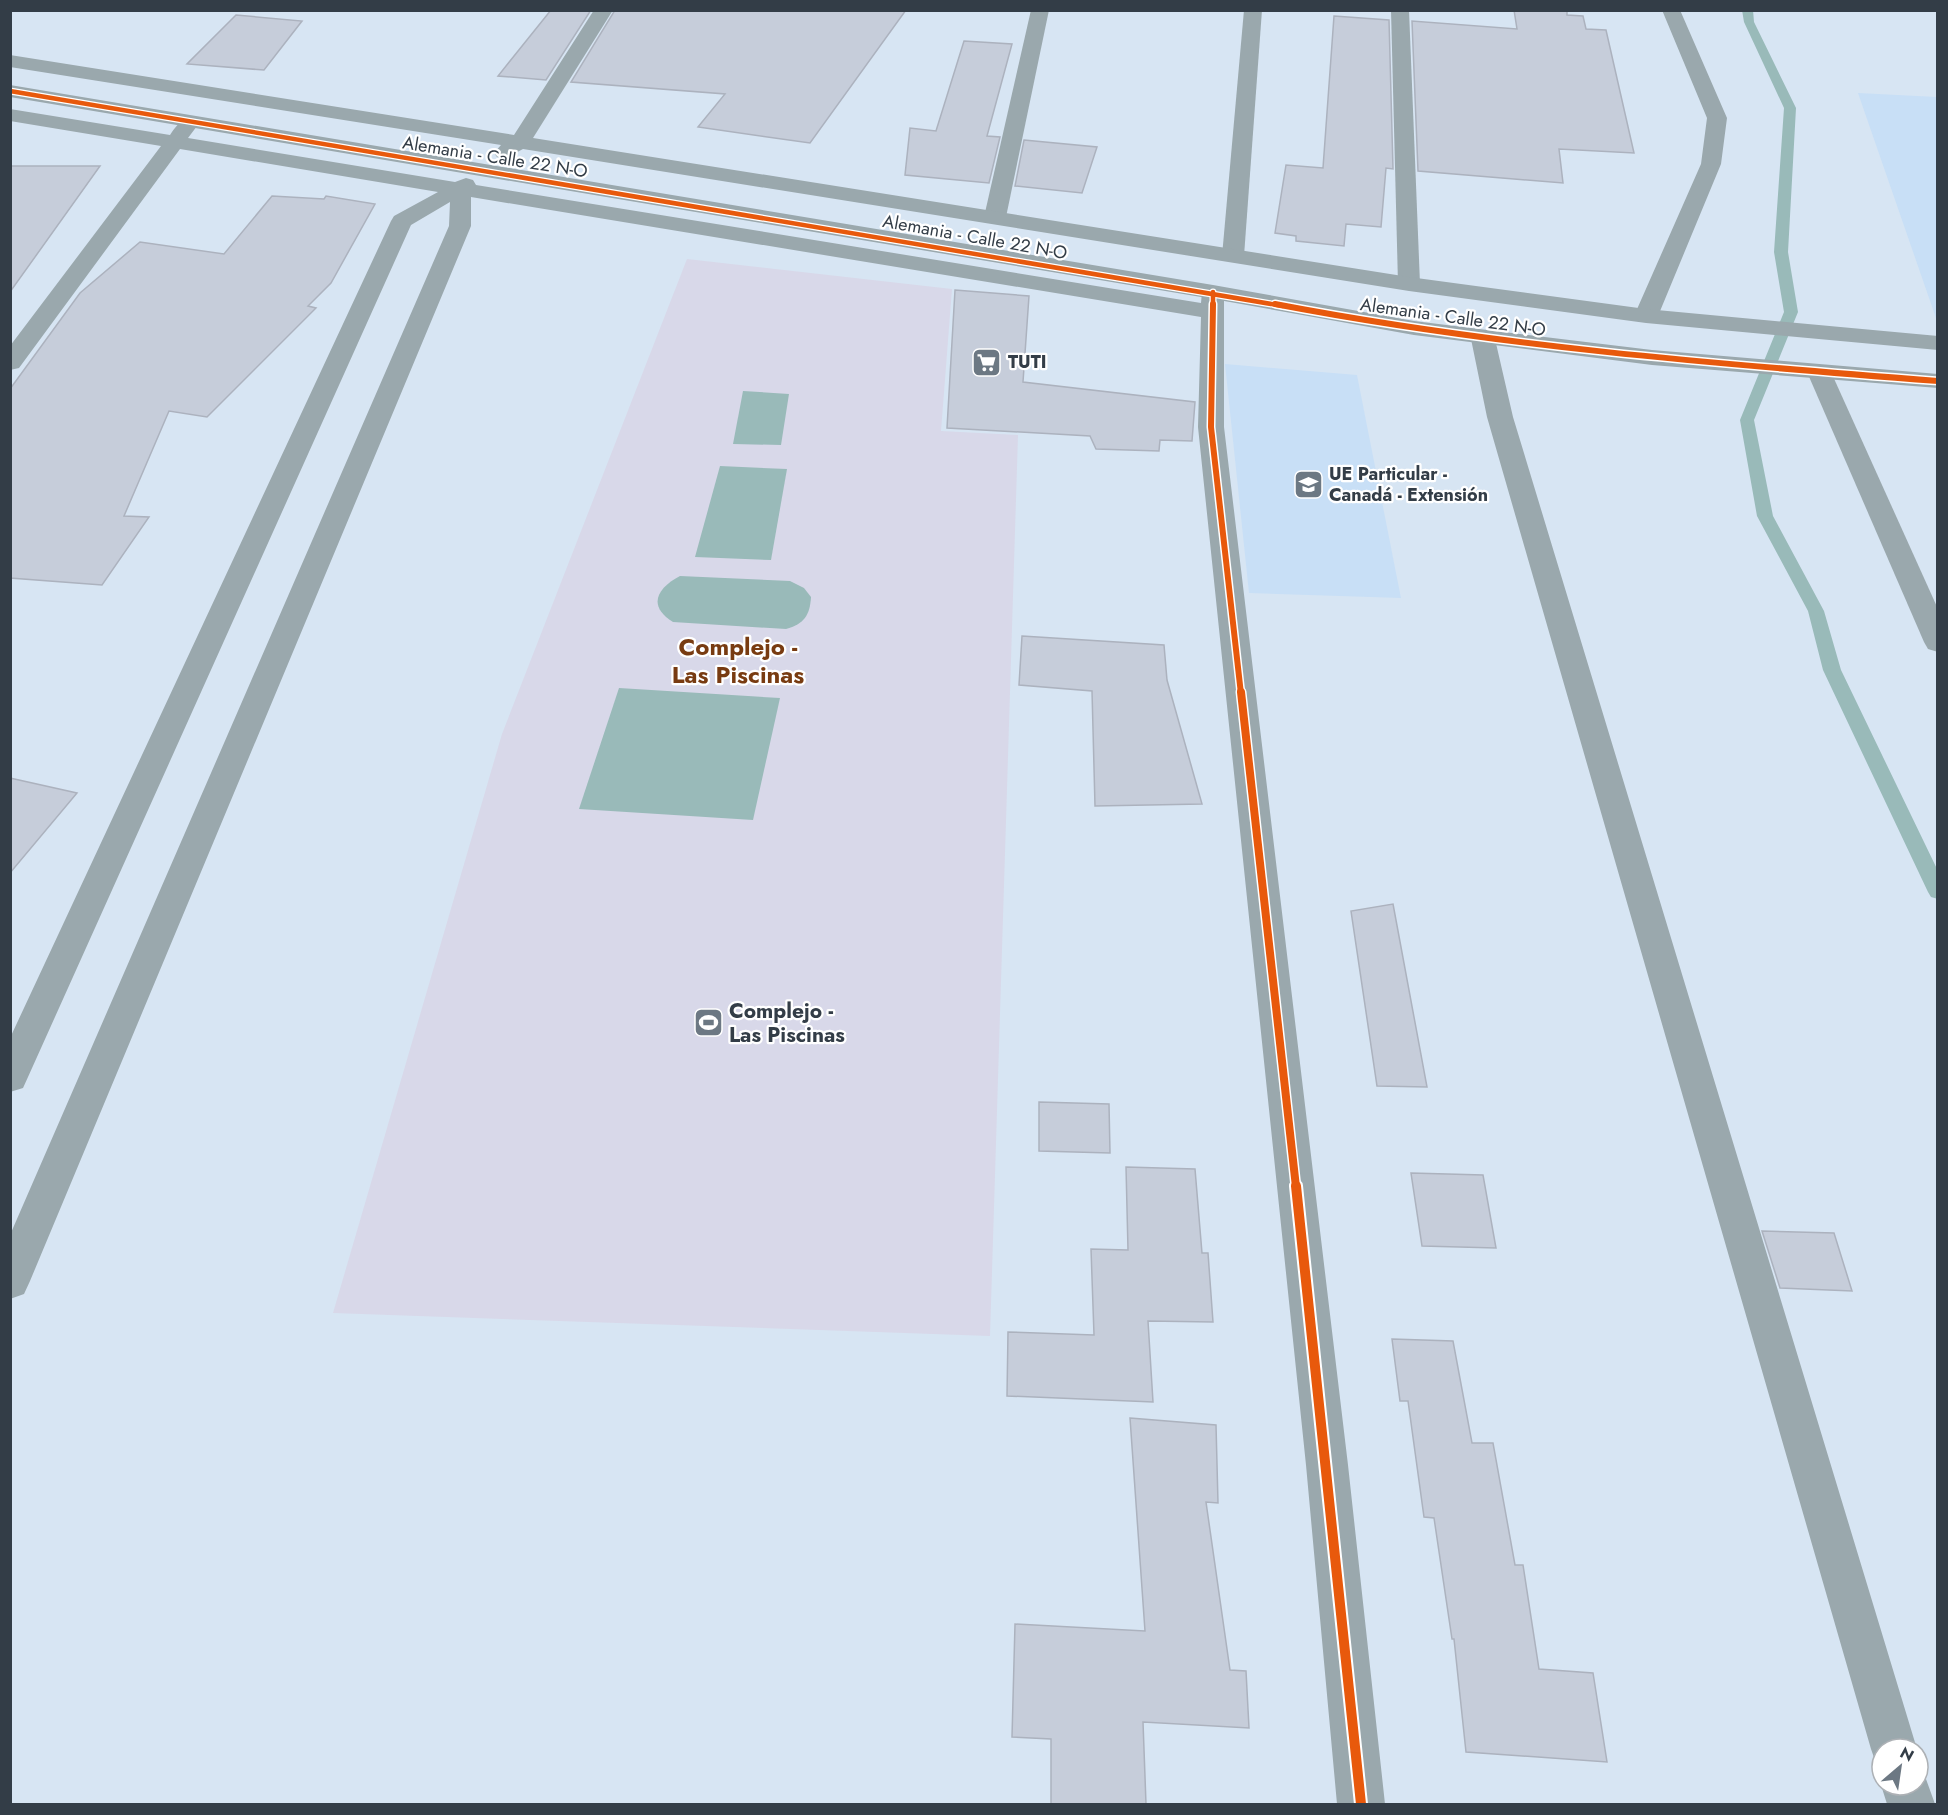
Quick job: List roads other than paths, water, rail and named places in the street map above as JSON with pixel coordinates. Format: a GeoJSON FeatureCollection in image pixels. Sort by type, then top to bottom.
{"type":"FeatureCollection","features":[{"type":"Feature","properties":{"kind":"street"},"geometry":{"type":"LineString","coordinates":[[10,1077],[402,221],[471,180],[520,142],[604,10]]}},
{"type":"Feature","properties":{"kind":"street"},"geometry":{"type":"LineString","coordinates":[[995,217],[1040,10]]}},
{"type":"Feature","properties":{"kind":"street"},"geometry":{"type":"LineString","coordinates":[[1233,256],[1252,10]]}},
{"type":"Feature","properties":{"kind":"street"},"geometry":{"type":"LineString","coordinates":[[1400,10],[1409,284]]}},
{"type":"Feature","properties":{"kind":"street"},"geometry":{"type":"LineString","coordinates":[[1646,316],[1711,164],[1717,118],[1671,10]]}},
{"type":"Feature","properties":{"kind":"street","name":"Alemania - Calle 22 N-O"},"geometry":{"type":"LineString","coordinates":[[10,61],[1409,284],[1646,316],[1926,342]]}},
{"type":"Feature","properties":{"kind":"street","name":"Alemania - Calle 22 N-O"},"geometry":{"type":"LineString","coordinates":[[10,91],[190,122],[471,180],[1212,302],[1334,316],[1483,339],[1792,370],[1938,381]]}},
{"type":"Feature","properties":{"kind":"street"},"geometry":{"type":"LineString","coordinates":[[10,115],[175,141],[471,180]]}},
{"type":"Feature","properties":{"kind":"street"},"geometry":{"type":"LineString","coordinates":[[10,363],[190,122]]}},
{"type":"Feature","properties":{"kind":"street"},"geometry":{"type":"LineString","coordinates":[[10,1281],[460,226],[471,180]]}},
{"type":"Feature","properties":{"kind":"street"},"geometry":{"type":"LineString","coordinates":[[1212,302],[1211,428],[1327,1465],[1361,1804]]}},
{"type":"Feature","properties":{"kind":"street"},"geometry":{"type":"LineString","coordinates":[[1483,339],[1500,417],[1890,1737]]}},
{"type":"Feature","properties":{"kind":"street"},"geometry":{"type":"LineString","coordinates":[[1819,372],[1938,642]]}},
{"type":"Feature","properties":{"kind":"waterway"},"geometry":{"type":"LineString","coordinates":[[1747,10],[1749,22],[1790,108],[1781,252],[1791,312],[1747,420],[1765,516],[1816,611],[1832,670],[1938,892]]}},
{"type":"Feature","properties":{"kind":"place","name":"TUTI"},"geometry":{"type":"Point","coordinates":[987,362]}},
{"type":"Feature","properties":{"kind":"place","name":"UE Particular - Canadá - Extensión"},"geometry":{"type":"Point","coordinates":[1308,484]}},
{"type":"Feature","properties":{"kind":"place","name":"Complejo - Las Piscinas"},"geometry":{"type":"Point","coordinates":[708,1023]}},
{"type":"Feature","properties":{"kind":"district","name":"Complejo - Las Piscinas"},"geometry":{"type":"Point","coordinates":[738,660]}}]}
